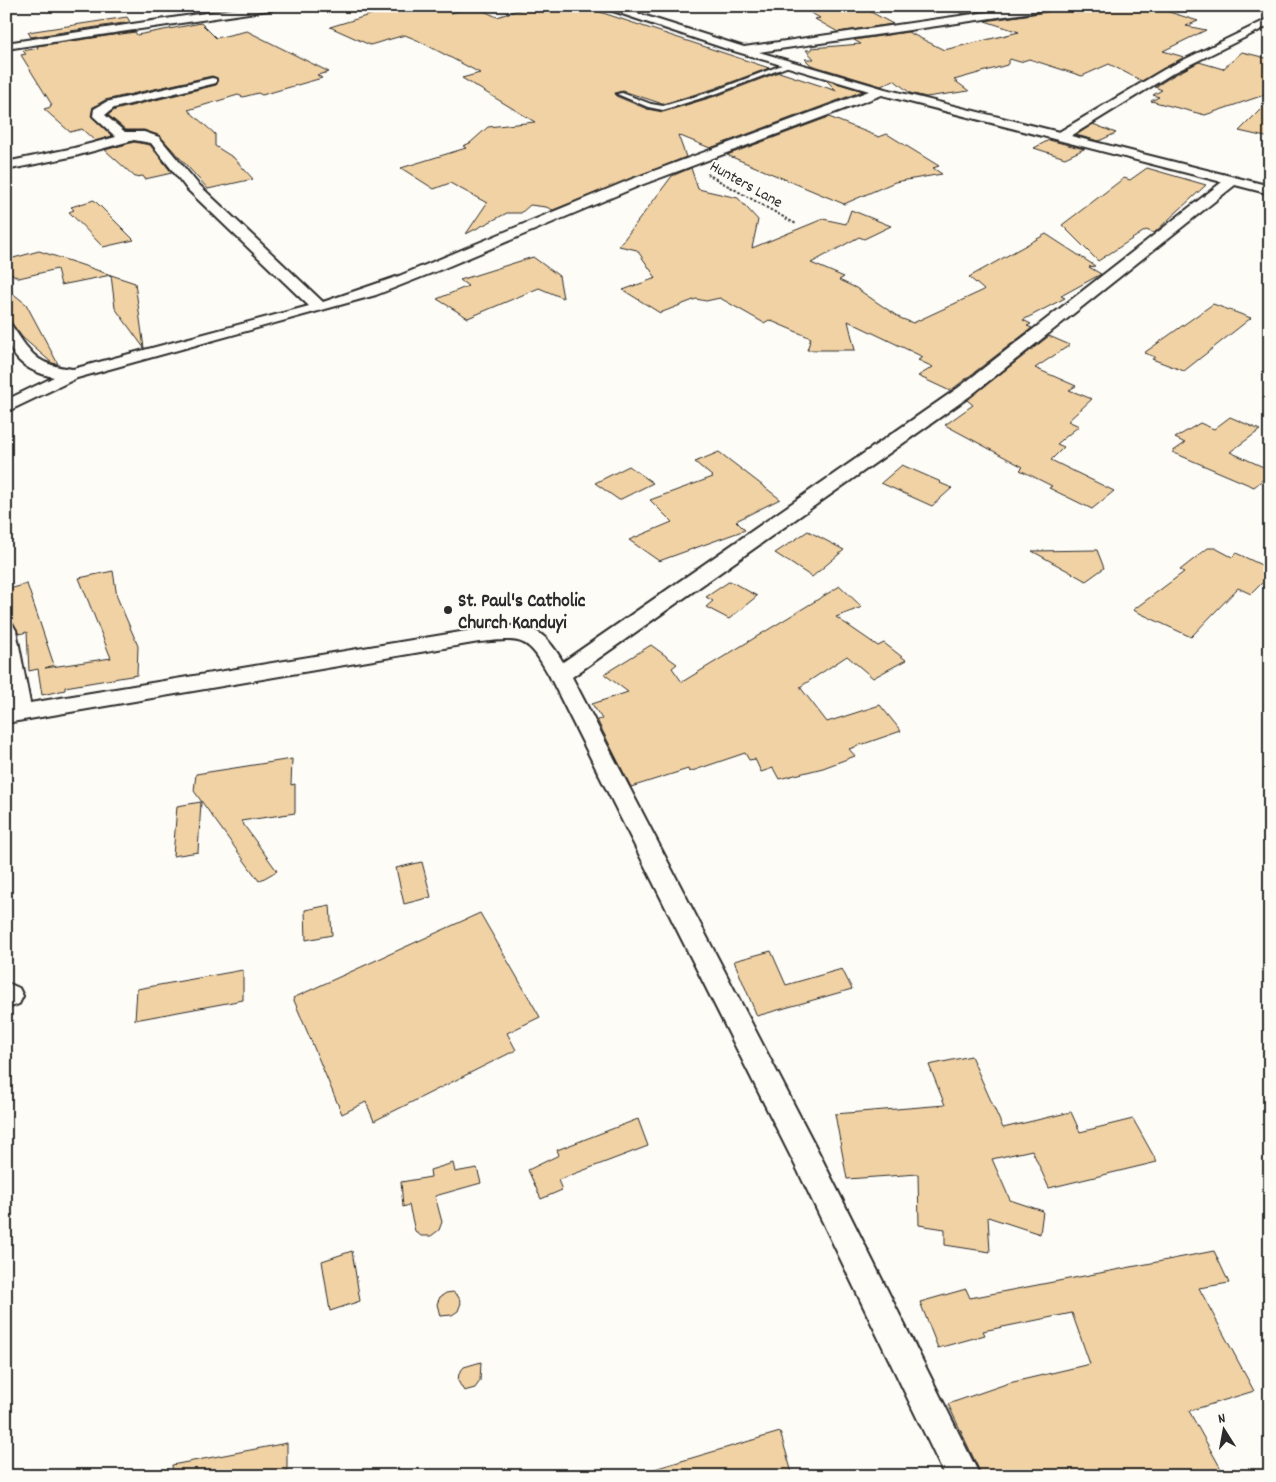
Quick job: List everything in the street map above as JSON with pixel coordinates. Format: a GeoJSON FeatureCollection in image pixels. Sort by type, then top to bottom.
{"type":"FeatureCollection","features":[{"type":"Feature","properties":{"kind":"street"},"geometry":{"type":"LineString","coordinates":[[6,46],[275,6]]}},
{"type":"Feature","properties":{"kind":"street"},"geometry":{"type":"LineString","coordinates":[[603,6],[788,65],[881,91],[1270,190]]}},
{"type":"Feature","properties":{"kind":"street"},"geometry":{"type":"LineString","coordinates":[[741,50],[1053,6]]}},
{"type":"Feature","properties":{"kind":"street"},"geometry":{"type":"LineString","coordinates":[[1060,137],[1169,71],[1270,21]]}},
{"type":"Feature","properties":{"kind":"street"},"geometry":{"type":"LineString","coordinates":[[130,137],[122,136],[99,116],[98,112],[102,108],[212,81]]}},
{"type":"Feature","properties":{"kind":"street"},"geometry":{"type":"LineString","coordinates":[[6,407],[72,374],[376,291],[600,196],[881,91]]}},
{"type":"Feature","properties":{"kind":"street"},"geometry":{"type":"LineString","coordinates":[[6,166],[75,152],[130,137],[144,136],[155,140],[192,186],[319,307]]}},
{"type":"Feature","properties":{"kind":"street"},"geometry":{"type":"LineString","coordinates":[[560,675],[964,392],[1233,180]]}},
{"type":"Feature","properties":{"kind":"street"},"geometry":{"type":"LineString","coordinates":[[6,329],[27,362],[52,373],[72,374]]}},
{"type":"Feature","properties":{"kind":"street"},"geometry":{"type":"LineString","coordinates":[[6,630],[13,714],[479,635],[510,632],[530,634],[543,645],[808,1161],[963,1476]]}},
{"type":"Feature","properties":{"kind":"lane"},"geometry":{"type":"LineString","coordinates":[[620,94],[650,106],[663,108],[716,92],[788,65]]}},
{"type":"Feature","properties":{"kind":"path","name":"Hunters Lane"},"geometry":{"type":"LineString","coordinates":[[687,162],[796,224]]}},
{"type":"Feature","properties":{"kind":"building"},"geometry":{"type":"Polygon","coordinates":[[[399,6],[419,6],[428,10],[439,7],[451,13],[475,7],[497,17],[531,6],[582,6],[769,68],[713,89],[663,104],[623,91],[615,93],[616,96],[647,109],[663,112],[719,95],[779,72],[837,91],[826,80],[863,91],[710,148],[678,135],[686,157],[553,210],[530,205],[521,213],[507,213],[466,234],[487,203],[450,183],[434,189],[401,168],[466,148],[463,146],[470,143],[488,127],[535,122],[462,78],[480,73],[417,40],[405,35],[370,45],[330,27],[399,6]]]}},
{"type":"Feature","properties":{"kind":"building"},"geometry":{"type":"Polygon","coordinates":[[[799,6],[860,6],[893,24],[838,32],[815,19],[820,18],[799,6]]]}},
{"type":"Feature","properties":{"kind":"building"},"geometry":{"type":"Polygon","coordinates":[[[954,6],[1015,6],[964,14],[953,10],[954,6]]]}},
{"type":"Feature","properties":{"kind":"building"},"geometry":{"type":"Polygon","coordinates":[[[1060,6],[1150,6],[1198,21],[1186,26],[1206,30],[1163,51],[1184,57],[1142,81],[1109,64],[1082,76],[1029,59],[1020,62],[1010,59],[1007,65],[954,80],[969,91],[926,97],[910,93],[894,80],[881,86],[811,65],[805,59],[814,59],[806,50],[812,50],[811,48],[861,44],[854,40],[908,32],[944,50],[1019,32],[985,21],[1053,11],[1060,6]]]}},
{"type":"Feature","properties":{"kind":"building"},"geometry":{"type":"Polygon","coordinates":[[[127,17],[130,22],[31,37],[28,32],[127,17]]]}},
{"type":"Feature","properties":{"kind":"building"},"geometry":{"type":"Polygon","coordinates":[[[201,23],[216,38],[247,31],[329,72],[317,75],[322,78],[262,95],[258,93],[243,97],[238,95],[188,110],[215,134],[215,146],[234,158],[253,179],[208,189],[160,136],[144,130],[126,130],[108,115],[115,110],[216,85],[217,78],[212,76],[105,100],[93,107],[91,116],[112,136],[95,141],[82,129],[70,132],[44,109],[52,105],[21,55],[26,54],[23,51],[38,48],[37,46],[135,32],[137,35],[201,23]]]}},
{"type":"Feature","properties":{"kind":"building"},"geometry":{"type":"Polygon","coordinates":[[[1242,52],[1270,59],[1270,93],[1205,115],[1151,101],[1159,97],[1153,95],[1162,90],[1155,87],[1174,75],[1199,62],[1223,69],[1242,52]]]}},
{"type":"Feature","properties":{"kind":"building"},"geometry":{"type":"Polygon","coordinates":[[[1270,100],[1270,138],[1239,131],[1270,100]]]}},
{"type":"Feature","properties":{"kind":"building"},"geometry":{"type":"Polygon","coordinates":[[[829,117],[879,137],[887,134],[939,166],[933,168],[942,174],[895,182],[844,204],[727,155],[829,117]]]}},
{"type":"Feature","properties":{"kind":"building"},"geometry":{"type":"Polygon","coordinates":[[[1093,124],[1116,133],[1099,141],[1076,135],[1093,124]]]}},
{"type":"Feature","properties":{"kind":"building"},"geometry":{"type":"Polygon","coordinates":[[[1049,140],[1084,149],[1065,158],[1034,148],[1049,140]]]}},
{"type":"Feature","properties":{"kind":"building"},"geometry":{"type":"Polygon","coordinates":[[[134,142],[150,145],[172,173],[145,179],[143,176],[135,177],[105,150],[134,142]]]}},
{"type":"Feature","properties":{"kind":"building"},"geometry":{"type":"Polygon","coordinates":[[[691,168],[698,189],[738,198],[758,220],[752,248],[823,219],[846,224],[851,210],[891,226],[864,239],[859,237],[811,263],[844,277],[839,280],[856,288],[900,318],[913,323],[984,290],[969,277],[1046,234],[1095,266],[1089,267],[1101,274],[1061,296],[1065,298],[1023,320],[1031,324],[1027,326],[1032,328],[950,391],[918,376],[933,367],[918,360],[923,357],[848,321],[855,350],[807,350],[811,338],[769,320],[764,323],[720,298],[706,301],[696,299],[660,313],[623,290],[656,278],[637,250],[619,246],[672,176],[691,168]]]}},
{"type":"Feature","properties":{"kind":"building"},"geometry":{"type":"Polygon","coordinates":[[[1147,168],[1206,185],[1154,233],[1146,230],[1098,261],[1062,225],[1124,178],[1130,180],[1147,168]]]}},
{"type":"Feature","properties":{"kind":"building"},"geometry":{"type":"Polygon","coordinates":[[[94,200],[134,240],[103,247],[69,212],[74,210],[71,207],[94,200]]]}},
{"type":"Feature","properties":{"kind":"building"},"geometry":{"type":"Polygon","coordinates":[[[39,251],[111,275],[61,285],[57,269],[19,278],[6,271],[6,260],[39,251]]]}},
{"type":"Feature","properties":{"kind":"building"},"geometry":{"type":"Polygon","coordinates":[[[533,257],[559,276],[563,298],[539,288],[468,318],[437,299],[468,286],[460,280],[533,257]]]}},
{"type":"Feature","properties":{"kind":"building"},"geometry":{"type":"Polygon","coordinates":[[[111,275],[135,283],[144,348],[115,308],[111,275]]]}},
{"type":"Feature","properties":{"kind":"building"},"geometry":{"type":"Polygon","coordinates":[[[6,288],[26,304],[58,364],[52,363],[23,338],[13,325],[6,312],[6,288]]]}},
{"type":"Feature","properties":{"kind":"building"},"geometry":{"type":"Polygon","coordinates":[[[1213,304],[1251,318],[1184,371],[1152,359],[1155,357],[1144,353],[1213,304]]]}},
{"type":"Feature","properties":{"kind":"building"},"geometry":{"type":"Polygon","coordinates":[[[1049,336],[1070,345],[1035,368],[1076,386],[1069,390],[1092,399],[1068,421],[1079,426],[1057,444],[1064,447],[1051,460],[1114,491],[1092,509],[1049,488],[1052,486],[1020,470],[1023,467],[945,425],[973,405],[967,400],[1049,336]]]}},
{"type":"Feature","properties":{"kind":"building"},"geometry":{"type":"Polygon","coordinates":[[[1230,417],[1260,430],[1230,452],[1270,470],[1270,474],[1254,487],[1172,452],[1185,443],[1175,438],[1200,423],[1214,429],[1230,417]]]}},
{"type":"Feature","properties":{"kind":"building"},"geometry":{"type":"Polygon","coordinates":[[[719,452],[780,499],[736,521],[745,530],[659,561],[629,540],[672,522],[650,500],[713,477],[695,462],[719,452]]]}},
{"type":"Feature","properties":{"kind":"building"},"geometry":{"type":"Polygon","coordinates":[[[902,465],[952,488],[932,506],[881,483],[902,465]]]}},
{"type":"Feature","properties":{"kind":"building"},"geometry":{"type":"Polygon","coordinates":[[[629,466],[653,483],[619,500],[595,483],[629,466]]]}},
{"type":"Feature","properties":{"kind":"building"},"geometry":{"type":"Polygon","coordinates":[[[808,531],[844,550],[812,577],[775,553],[808,531]]]}},
{"type":"Feature","properties":{"kind":"building"},"geometry":{"type":"Polygon","coordinates":[[[1208,548],[1215,548],[1232,557],[1236,553],[1270,569],[1270,575],[1251,594],[1238,588],[1191,637],[1133,610],[1184,572],[1180,570],[1208,548]]]}},
{"type":"Feature","properties":{"kind":"building"},"geometry":{"type":"Polygon","coordinates":[[[1097,550],[1104,568],[1086,581],[1032,551],[1097,550]]]}},
{"type":"Feature","properties":{"kind":"building"},"geometry":{"type":"Polygon","coordinates":[[[113,571],[117,597],[138,646],[137,675],[65,687],[65,690],[42,695],[38,669],[29,671],[27,632],[19,634],[12,623],[6,603],[6,590],[27,584],[54,665],[45,668],[111,658],[79,578],[113,571]]]}},
{"type":"Feature","properties":{"kind":"building"},"geometry":{"type":"Polygon","coordinates":[[[730,581],[757,596],[729,619],[706,607],[713,601],[706,597],[730,581]]]}},
{"type":"Feature","properties":{"kind":"building"},"geometry":{"type":"Polygon","coordinates":[[[840,586],[862,607],[836,617],[878,646],[884,643],[906,660],[873,678],[847,656],[800,687],[827,722],[880,705],[901,731],[849,749],[855,756],[823,768],[779,779],[773,768],[761,772],[755,759],[749,760],[745,753],[689,772],[688,769],[631,787],[597,720],[602,719],[592,704],[628,692],[604,674],[651,645],[677,664],[672,668],[682,682],[840,586]]]}},
{"type":"Feature","properties":{"kind":"building"},"geometry":{"type":"Polygon","coordinates":[[[292,759],[291,785],[295,784],[295,813],[241,821],[277,871],[259,881],[194,791],[196,774],[292,759]]]}},
{"type":"Feature","properties":{"kind":"building"},"geometry":{"type":"Polygon","coordinates":[[[201,802],[198,852],[173,856],[177,806],[201,802]]]}},
{"type":"Feature","properties":{"kind":"building"},"geometry":{"type":"Polygon","coordinates":[[[422,862],[431,897],[404,904],[396,868],[422,862]]]}},
{"type":"Feature","properties":{"kind":"building"},"geometry":{"type":"Polygon","coordinates":[[[330,905],[332,935],[306,940],[305,910],[330,905]]]}},
{"type":"Feature","properties":{"kind":"building"},"geometry":{"type":"Polygon","coordinates":[[[480,913],[540,1017],[507,1033],[516,1050],[374,1121],[366,1102],[342,1114],[293,998],[480,913]]]}},
{"type":"Feature","properties":{"kind":"building"},"geometry":{"type":"Polygon","coordinates":[[[771,951],[786,985],[842,969],[852,989],[757,1016],[734,961],[771,951]]]}},
{"type":"Feature","properties":{"kind":"building"},"geometry":{"type":"Polygon","coordinates":[[[243,970],[243,1000],[135,1020],[137,989],[243,970]]]}},
{"type":"Feature","properties":{"kind":"building"},"geometry":{"type":"Polygon","coordinates":[[[971,1056],[1003,1128],[1071,1112],[1080,1132],[1133,1119],[1157,1162],[1049,1188],[1032,1150],[992,1159],[1010,1200],[1043,1211],[1040,1234],[988,1217],[990,1252],[945,1245],[945,1229],[919,1225],[918,1174],[847,1179],[835,1114],[945,1105],[929,1065],[971,1056]]]}},
{"type":"Feature","properties":{"kind":"building"},"geometry":{"type":"Polygon","coordinates":[[[638,1119],[648,1146],[558,1180],[562,1190],[541,1199],[528,1170],[559,1155],[557,1150],[638,1119]]]}},
{"type":"Feature","properties":{"kind":"building"},"geometry":{"type":"Polygon","coordinates":[[[453,1163],[455,1172],[477,1168],[481,1183],[435,1196],[442,1222],[439,1230],[431,1236],[421,1236],[415,1231],[409,1205],[403,1207],[401,1182],[431,1177],[430,1170],[453,1163]]]}},
{"type":"Feature","properties":{"kind":"building"},"geometry":{"type":"Polygon","coordinates":[[[352,1251],[360,1301],[330,1311],[322,1261],[352,1251]]]}},
{"type":"Feature","properties":{"kind":"building"},"geometry":{"type":"Polygon","coordinates":[[[1214,1251],[1229,1283],[1199,1288],[1254,1391],[1189,1411],[1225,1476],[982,1476],[948,1404],[1009,1383],[1090,1364],[1072,1313],[983,1331],[985,1335],[938,1348],[920,1302],[966,1289],[970,1298],[1214,1251]]]}},
{"type":"Feature","properties":{"kind":"building"},"geometry":{"type":"Polygon","coordinates":[[[453,1292],[458,1296],[461,1303],[458,1311],[452,1315],[440,1316],[437,1304],[440,1297],[446,1293],[453,1292]]]}},
{"type":"Feature","properties":{"kind":"building"},"geometry":{"type":"Polygon","coordinates":[[[481,1362],[480,1381],[475,1388],[464,1391],[458,1381],[459,1373],[464,1367],[481,1362]]]}},
{"type":"Feature","properties":{"kind":"building"},"geometry":{"type":"Polygon","coordinates":[[[780,1432],[793,1476],[652,1476],[651,1470],[780,1432]]]}},
{"type":"Feature","properties":{"kind":"building"},"geometry":{"type":"Polygon","coordinates":[[[287,1443],[287,1476],[173,1476],[172,1465],[287,1443]]]}},
{"type":"Feature","properties":{"kind":"place","name":"St. Paul's Catholic Church Kanduyi"},"geometry":{"type":"Point","coordinates":[448,610]}}]}
